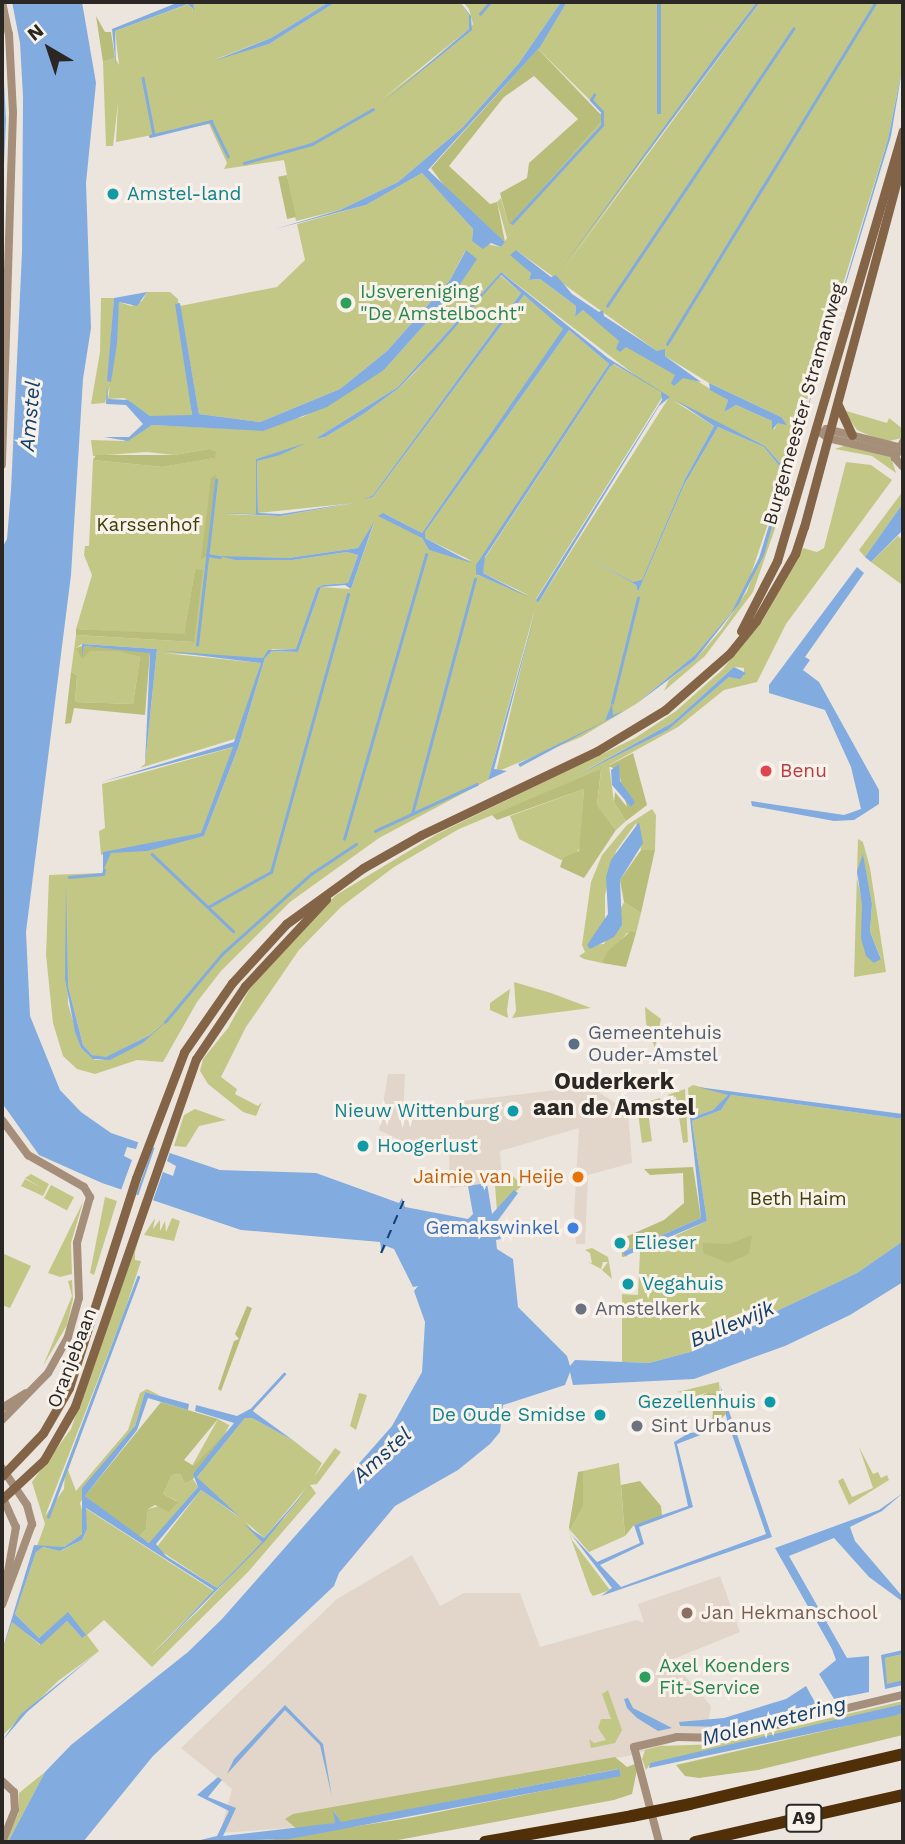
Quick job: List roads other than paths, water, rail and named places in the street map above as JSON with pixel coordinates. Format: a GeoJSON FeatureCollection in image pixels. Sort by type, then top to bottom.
{"type":"FeatureCollection","features":[{"type":"Feature","properties":{"kind":"highway","name":"A9"},"geometry":{"type":"LineString","coordinates":[[485,1842],[690,1804],[903,1754]]}},
{"type":"Feature","properties":{"kind":"highway","name":"A9"},"geometry":{"type":"LineString","coordinates":[[699,1841],[903,1795]]}},
{"type":"Feature","properties":{"kind":"main road","name":"Burgemeester Stramanweg"},"geometry":{"type":"LineString","coordinates":[[709,672],[751,616],[773,573],[903,131]]}},
{"type":"Feature","properties":{"kind":"main road","name":"Burgemeester Stramanweg"},"geometry":{"type":"LineString","coordinates":[[127,1204],[184,1052],[232,983],[286,924],[341,884],[421,835],[628,734],[665,710],[709,672],[755,621],[795,554],[903,157]]}},
{"type":"Feature","properties":{"kind":"main road"},"geometry":{"type":"LineString","coordinates":[[839,399],[840,414],[852,435]]}},
{"type":"Feature","properties":{"kind":"main road","name":"Burgemeester Stramanweg"},"geometry":{"type":"LineString","coordinates":[[141,1209],[191,1070],[227,1011],[275,951],[341,884]]}},
{"type":"Feature","properties":{"kind":"main road","name":"Oranjebaan"},"geometry":{"type":"LineString","coordinates":[[3,1473],[43,1433],[69,1388],[127,1204]]}},
{"type":"Feature","properties":{"kind":"main road","name":"Oranjebaan"},"geometry":{"type":"LineString","coordinates":[[2,1498],[16,1489],[44,1460],[75,1406],[141,1209]]}},
{"type":"Feature","properties":{"kind":"street"},"geometry":{"type":"LineString","coordinates":[[2,2],[9,34],[13,112],[2,465]]}},
{"type":"Feature","properties":{"kind":"street"},"geometry":{"type":"LineString","coordinates":[[816,429],[899,448]]}},
{"type":"Feature","properties":{"kind":"street"},"geometry":{"type":"LineString","coordinates":[[829,434],[852,435],[899,448]]}},
{"type":"Feature","properties":{"kind":"street"},"geometry":{"type":"LineString","coordinates":[[899,448],[903,467]]}},
{"type":"Feature","properties":{"kind":"street"},"geometry":{"type":"LineString","coordinates":[[2,1120],[28,1155],[84,1187],[90,1197],[75,1254],[79,1297],[73,1325],[53,1366],[2,1420]]}},
{"type":"Feature","properties":{"kind":"street"},"geometry":{"type":"LineString","coordinates":[[2,1408],[32,1390]]}},
{"type":"Feature","properties":{"kind":"street"},"geometry":{"type":"LineString","coordinates":[[3,1473],[16,1489],[32,1524],[3,1600]]}},
{"type":"Feature","properties":{"kind":"street"},"geometry":{"type":"LineString","coordinates":[[2,1498],[16,1527],[3,1600]]}},
{"type":"Feature","properties":{"kind":"street"},"geometry":{"type":"LineString","coordinates":[[659,1842],[634,1746],[677,1737],[722,1738],[903,1695]]}},
{"type":"Feature","properties":{"kind":"street"},"geometry":{"type":"LineString","coordinates":[[2,1781],[14,1793],[15,1810],[2,1842]]}},
{"type":"Feature","properties":{"kind":"water","name":"Amstel"},"geometry":{"type":"Polygon","coordinates":[[[12,2],[82,2],[96,83],[86,183],[91,328],[83,379],[71,575],[26,932],[30,1016],[60,1090],[81,1112],[111,1133],[220,1170],[316,1173],[399,1203],[402,1198],[405,1207],[468,1219],[473,1214],[468,1186],[487,1183],[492,1214],[514,1190],[518,1193],[496,1223],[501,1239],[496,1240],[497,1249],[513,1259],[518,1307],[567,1356],[570,1366],[575,1360],[649,1363],[690,1352],[857,1273],[903,1241],[903,1282],[850,1315],[785,1346],[694,1379],[573,1385],[570,1372],[565,1385],[503,1405],[500,1432],[490,1444],[458,1470],[395,1506],[339,1573],[334,1586],[153,1756],[83,1842],[8,1842],[45,1772],[71,1745],[188,1652],[222,1619],[392,1426],[422,1372],[425,1322],[414,1291],[418,1286],[413,1287],[394,1249],[386,1246],[382,1254],[380,1242],[241,1230],[102,1183],[39,1155],[2,1103],[2,548],[7,539],[11,490],[22,252],[23,97],[20,43],[12,2]]]}},
{"type":"Feature","properties":{"kind":"water"},"geometry":{"type":"Polygon","coordinates":[[[179,2],[193,2],[194,10],[188,4],[115,31],[116,66],[112,29],[179,2]]]}},
{"type":"Feature","properties":{"kind":"water"},"geometry":{"type":"Polygon","coordinates":[[[329,2],[336,2],[269,44],[213,61],[271,38],[329,2]]]}},
{"type":"Feature","properties":{"kind":"water"},"geometry":{"type":"Polygon","coordinates":[[[460,2],[471,16],[472,30],[382,103],[469,29],[469,15],[460,2]]]}},
{"type":"Feature","properties":{"kind":"water"},"geometry":{"type":"Polygon","coordinates":[[[561,2],[567,2],[540,47],[428,170],[505,242],[501,247],[491,243],[483,249],[472,241],[473,229],[422,173],[366,205],[275,229],[340,210],[398,182],[463,127],[519,63],[561,2]]]}},
{"type":"Feature","properties":{"kind":"water"},"geometry":{"type":"Polygon","coordinates":[[[657,2],[661,2],[661,114],[657,114],[657,2]]]}},
{"type":"Feature","properties":{"kind":"water"},"geometry":{"type":"Polygon","coordinates":[[[757,2],[760,2],[560,270],[718,53],[757,2]]]}},
{"type":"Feature","properties":{"kind":"water"},"geometry":{"type":"Polygon","coordinates":[[[2,42],[6,120],[2,209],[2,42]]]}},
{"type":"Feature","properties":{"kind":"water"},"geometry":{"type":"Polygon","coordinates":[[[903,64],[891,136],[799,437],[794,428],[802,423],[813,390],[888,139],[903,64]]]}},
{"type":"Feature","properties":{"kind":"water"},"geometry":{"type":"Polygon","coordinates":[[[466,250],[477,259],[459,286],[384,370],[327,407],[263,431],[152,425],[128,441],[104,437],[129,437],[143,424],[126,405],[106,404],[107,385],[108,399],[128,400],[150,416],[192,415],[175,304],[180,303],[199,414],[260,422],[340,389],[387,351],[450,280],[466,250]]]}},
{"type":"Feature","properties":{"kind":"water"},"geometry":{"type":"Polygon","coordinates":[[[516,250],[551,277],[556,275],[572,294],[599,312],[603,310],[604,316],[657,351],[665,349],[665,356],[701,382],[683,378],[674,386],[671,383],[675,375],[626,347],[620,352],[616,349],[619,341],[583,310],[575,317],[576,306],[540,279],[529,280],[531,273],[510,255],[516,250]]]}},
{"type":"Feature","properties":{"kind":"water"},"geometry":{"type":"Polygon","coordinates":[[[501,272],[608,358],[670,397],[659,406],[538,603],[536,600],[662,400],[661,392],[614,364],[610,367],[485,557],[483,573],[529,597],[476,574],[476,565],[609,364],[569,330],[425,532],[425,538],[472,563],[429,550],[422,538],[378,516],[383,513],[422,533],[563,329],[524,295],[373,497],[364,500],[373,495],[521,293],[501,275],[399,388],[362,415],[325,437],[315,439],[398,387],[501,272]]]}},
{"type":"Feature","properties":{"kind":"water"},"geometry":{"type":"Polygon","coordinates":[[[147,292],[137,306],[119,302],[117,344],[111,382],[107,381],[114,298],[147,292]]]}},
{"type":"Feature","properties":{"kind":"water"},"geometry":{"type":"Polygon","coordinates":[[[709,383],[781,417],[787,425],[778,423],[772,430],[772,421],[736,405],[724,412],[728,400],[710,390],[709,383]]]}},
{"type":"Feature","properties":{"kind":"water"},"geometry":{"type":"Polygon","coordinates":[[[675,400],[765,446],[785,469],[789,467],[764,555],[739,604],[695,660],[636,704],[695,655],[731,613],[759,558],[785,473],[764,447],[718,427],[684,485],[638,592],[636,585],[586,556],[633,582],[642,580],[685,479],[714,426],[675,400]]]}},
{"type":"Feature","properties":{"kind":"water"},"geometry":{"type":"Polygon","coordinates":[[[306,443],[280,455],[257,461],[258,513],[281,514],[359,502],[280,516],[218,513],[256,514],[256,459],[306,443]]]}},
{"type":"Feature","properties":{"kind":"water"},"geometry":{"type":"Polygon","coordinates":[[[903,503],[903,530],[871,562],[865,557],[903,503]]]}},
{"type":"Feature","properties":{"kind":"water"},"geometry":{"type":"Polygon","coordinates":[[[374,522],[351,589],[345,585],[321,587],[298,652],[272,651],[265,658],[238,748],[204,836],[147,851],[111,853],[103,871],[103,852],[201,833],[233,747],[101,782],[234,742],[261,663],[163,651],[263,658],[268,650],[296,649],[317,588],[323,585],[348,583],[358,555],[347,552],[293,560],[236,560],[218,556],[288,558],[358,548],[374,522]]]}},
{"type":"Feature","properties":{"kind":"water"},"geometry":{"type":"Polygon","coordinates":[[[857,567],[864,573],[805,657],[810,660],[803,670],[819,682],[879,790],[879,804],[854,820],[834,821],[752,806],[751,801],[844,815],[861,809],[851,767],[825,710],[769,693],[769,685],[857,567]]]}},
{"type":"Feature","properties":{"kind":"water"},"geometry":{"type":"Polygon","coordinates":[[[536,609],[494,769],[507,771],[488,780],[536,609]]]}},
{"type":"Feature","properties":{"kind":"water"},"geometry":{"type":"Polygon","coordinates":[[[82,644],[157,649],[145,765],[150,653],[84,646],[82,657],[82,644]]]}},
{"type":"Feature","properties":{"kind":"water"},"geometry":{"type":"Polygon","coordinates":[[[734,667],[746,673],[740,679],[729,677],[668,730],[576,776],[672,723],[734,667]]]}},
{"type":"Feature","properties":{"kind":"water"},"geometry":{"type":"Polygon","coordinates":[[[612,703],[613,715],[624,711],[520,767],[518,764],[605,721],[612,703]]]}},
{"type":"Feature","properties":{"kind":"water"},"geometry":{"type":"Polygon","coordinates":[[[619,764],[620,781],[635,802],[631,807],[612,785],[611,770],[619,764]]]}},
{"type":"Feature","properties":{"kind":"water"},"geometry":{"type":"Polygon","coordinates":[[[639,822],[643,843],[620,880],[622,925],[614,937],[590,949],[587,945],[608,914],[606,877],[611,860],[639,822]]]}},
{"type":"Feature","properties":{"kind":"water"},"geometry":{"type":"Polygon","coordinates":[[[863,854],[872,904],[870,932],[881,959],[874,963],[866,956],[861,938],[862,906],[857,871],[863,854]]]}},
{"type":"Feature","properties":{"kind":"water"},"geometry":{"type":"Polygon","coordinates":[[[66,882],[68,986],[83,1045],[92,1055],[106,1057],[150,1035],[173,1015],[143,1043],[110,1060],[93,1059],[81,1048],[75,1032],[65,979],[66,882]]]}},
{"type":"Feature","properties":{"kind":"water"},"geometry":{"type":"Polygon","coordinates":[[[698,1087],[903,1114],[903,1119],[731,1095],[721,1110],[692,1121],[707,1221],[625,1256],[623,1252],[701,1218],[690,1118],[713,1110],[728,1095],[698,1087]]]}},
{"type":"Feature","properties":{"kind":"water"},"geometry":{"type":"Polygon","coordinates":[[[720,1385],[772,1537],[601,1596],[612,1588],[571,1534],[597,1562],[640,1543],[634,1525],[688,1506],[674,1442],[689,1433],[711,1431],[677,1444],[693,1507],[639,1527],[644,1544],[600,1565],[621,1587],[766,1534],[727,1420],[720,1385]]]}},
{"type":"Feature","properties":{"kind":"water"},"geometry":{"type":"Polygon","coordinates":[[[145,1392],[189,1404],[188,1410],[148,1398],[137,1430],[85,1496],[149,1543],[198,1487],[193,1474],[234,1423],[195,1411],[196,1405],[237,1416],[250,1409],[294,1441],[252,1418],[245,1418],[197,1477],[240,1517],[201,1490],[156,1544],[166,1556],[217,1588],[262,1542],[244,1524],[264,1538],[308,1488],[266,1540],[152,1656],[214,1590],[86,1508],[87,1529],[82,1540],[60,1551],[43,1547],[36,1552],[15,1614],[39,1638],[68,1612],[86,1635],[82,1638],[67,1621],[41,1645],[12,1622],[2,1651],[34,1545],[64,1547],[82,1534],[82,1488],[135,1426],[145,1392]]]}},
{"type":"Feature","properties":{"kind":"water"},"geometry":{"type":"Polygon","coordinates":[[[903,1493],[882,1511],[850,1527],[855,1541],[903,1597],[903,1602],[869,1577],[834,1538],[789,1556],[847,1658],[869,1656],[869,1692],[834,1699],[819,1674],[836,1660],[832,1649],[775,1548],[879,1510],[903,1493]]]}},
{"type":"Feature","properties":{"kind":"water"},"geometry":{"type":"Polygon","coordinates":[[[903,1650],[903,1654],[885,1658],[887,1684],[903,1680],[903,1685],[885,1689],[881,1655],[903,1650]]]}},
{"type":"Feature","properties":{"kind":"water"},"geometry":{"type":"Polygon","coordinates":[[[99,1651],[27,1712],[2,1741],[21,1714],[99,1651]]]}},
{"type":"Feature","properties":{"kind":"water"},"geometry":{"type":"Polygon","coordinates":[[[806,1686],[817,1706],[727,1727],[680,1726],[679,1722],[724,1718],[786,1699],[806,1686]]]}},
{"type":"Feature","properties":{"kind":"water"},"geometry":{"type":"Polygon","coordinates":[[[628,1698],[633,1708],[672,1728],[658,1731],[637,1718],[627,1708],[624,1699],[628,1698]]]}},
{"type":"Feature","properties":{"kind":"water"},"geometry":{"type":"Polygon","coordinates":[[[903,1704],[903,1713],[893,1716],[649,1768],[650,1763],[903,1704]]]}},
{"type":"Feature","properties":{"kind":"water"},"geometry":{"type":"Polygon","coordinates":[[[285,1705],[323,1744],[332,1797],[320,1745],[285,1710],[227,1774],[234,1759],[285,1705]]]}},
{"type":"Feature","properties":{"kind":"water"},"geometry":{"type":"Polygon","coordinates":[[[619,1769],[621,1776],[290,1839],[192,1842],[217,1836],[229,1811],[197,1795],[218,1777],[222,1780],[208,1797],[236,1808],[223,1836],[335,1823],[333,1810],[341,1822],[619,1769]]]}},
{"type":"Feature","properties":{"kind":"waterway"},"geometry":{"type":"LineString","coordinates":[[480,14],[490,2]]}},
{"type":"Feature","properties":{"kind":"waterway"},"geometry":{"type":"LineString","coordinates":[[667,344],[876,2]]}},
{"type":"Feature","properties":{"kind":"waterway"},"geometry":{"type":"LineString","coordinates":[[607,306],[793,29]]}},
{"type":"Feature","properties":{"kind":"waterway"},"geometry":{"type":"LineString","coordinates":[[143,78],[154,135]]}},
{"type":"Feature","properties":{"kind":"waterway"},"geometry":{"type":"LineString","coordinates":[[512,223],[602,125],[602,112],[591,100],[594,95]]}},
{"type":"Feature","properties":{"kind":"waterway"},"geometry":{"type":"LineString","coordinates":[[244,163],[312,144],[373,109]]}},
{"type":"Feature","properties":{"kind":"waterway"},"geometry":{"type":"LineString","coordinates":[[150,136],[211,121],[228,156]]}},
{"type":"Feature","properties":{"kind":"waterway"},"geometry":{"type":"LineString","coordinates":[[197,645],[216,480]]}},
{"type":"Feature","properties":{"kind":"waterway"},"geometry":{"type":"LineString","coordinates":[[207,555],[220,557]]}},
{"type":"Feature","properties":{"kind":"waterway"},"geometry":{"type":"LineString","coordinates":[[344,839],[426,555]]}},
{"type":"Feature","properties":{"kind":"waterway"},"geometry":{"type":"LineString","coordinates":[[412,814],[475,579]]}},
{"type":"Feature","properties":{"kind":"waterway"},"geometry":{"type":"LineString","coordinates":[[208,907],[271,872],[348,594]]}},
{"type":"Feature","properties":{"kind":"waterway"},"geometry":{"type":"LineString","coordinates":[[612,703],[638,598]]}},
{"type":"Feature","properties":{"kind":"waterway"},"geometry":{"type":"LineString","coordinates":[[375,831],[477,784]]}},
{"type":"Feature","properties":{"kind":"waterway"},"geometry":{"type":"LineString","coordinates":[[165,1022],[222,954],[311,874],[356,844]]}},
{"type":"Feature","properties":{"kind":"waterway"},"geometry":{"type":"LineString","coordinates":[[152,854],[233,931]]}},
{"type":"Feature","properties":{"kind":"waterway"},"geometry":{"type":"LineString","coordinates":[[69,877],[103,874],[104,870]]}},
{"type":"Feature","properties":{"kind":"waterway"},"geometry":{"type":"LineString","coordinates":[[48,1517],[138,1277]]}},
{"type":"Feature","properties":{"kind":"waterway"},"geometry":{"type":"LineString","coordinates":[[248,1413],[284,1374]]}},
{"type":"Feature","properties":{"kind":"place","name":"Amstel-land"},"geometry":{"type":"Point","coordinates":[113,194]}},
{"type":"Feature","properties":{"kind":"place","name":"IJsvereniging \"De Amstelbocht\""},"geometry":{"type":"Point","coordinates":[346,303]}},
{"type":"Feature","properties":{"kind":"place","name":"Benu"},"geometry":{"type":"Point","coordinates":[766,771]}},
{"type":"Feature","properties":{"kind":"place","name":"Gemeentehuis Ouder-Amstel"},"geometry":{"type":"Point","coordinates":[574,1044]}},
{"type":"Feature","properties":{"kind":"place","name":"Nieuw Wittenburg"},"geometry":{"type":"Point","coordinates":[513,1111]}},
{"type":"Feature","properties":{"kind":"place","name":"Hoogerlust"},"geometry":{"type":"Point","coordinates":[363,1146]}},
{"type":"Feature","properties":{"kind":"place","name":"Jaimie van Heije"},"geometry":{"type":"Point","coordinates":[578,1177]}},
{"type":"Feature","properties":{"kind":"place","name":"Gemakswinkel"},"geometry":{"type":"Point","coordinates":[573,1228]}},
{"type":"Feature","properties":{"kind":"place","name":"Elieser"},"geometry":{"type":"Point","coordinates":[620,1243]}},
{"type":"Feature","properties":{"kind":"place","name":"Vegahuis"},"geometry":{"type":"Point","coordinates":[628,1284]}},
{"type":"Feature","properties":{"kind":"place","name":"Amstelkerk"},"geometry":{"type":"Point","coordinates":[581,1309]}},
{"type":"Feature","properties":{"kind":"place","name":"Gezellenhuis"},"geometry":{"type":"Point","coordinates":[770,1402]}},
{"type":"Feature","properties":{"kind":"place","name":"De Oude Smidse"},"geometry":{"type":"Point","coordinates":[600,1415]}},
{"type":"Feature","properties":{"kind":"place","name":"Sint Urbanus"},"geometry":{"type":"Point","coordinates":[637,1426]}},
{"type":"Feature","properties":{"kind":"place","name":"Jan Hekmanschool"},"geometry":{"type":"Point","coordinates":[687,1613]}},
{"type":"Feature","properties":{"kind":"place","name":"Axel Koenders Fit-Service"},"geometry":{"type":"Point","coordinates":[645,1677]}},
{"type":"Feature","properties":{"kind":"district","name":"Ouderkerk aan de Amstel"},"geometry":{"type":"Point","coordinates":[614,1095]}},
{"type":"Feature","properties":{"kind":"park label","name":"Karssenhof"},"geometry":{"type":"Point","coordinates":[148,525]}},
{"type":"Feature","properties":{"kind":"park label","name":"Beth Haim"},"geometry":{"type":"Point","coordinates":[798,1199]}},
{"type":"Feature","properties":{"kind":"water label","name":"Bullewijk"},"geometry":{"type":"Point","coordinates":[732,1324]}},
{"type":"Feature","properties":{"kind":"water label","name":"Molenwetering"},"geometry":{"type":"Point","coordinates":[774,1721]}}]}
